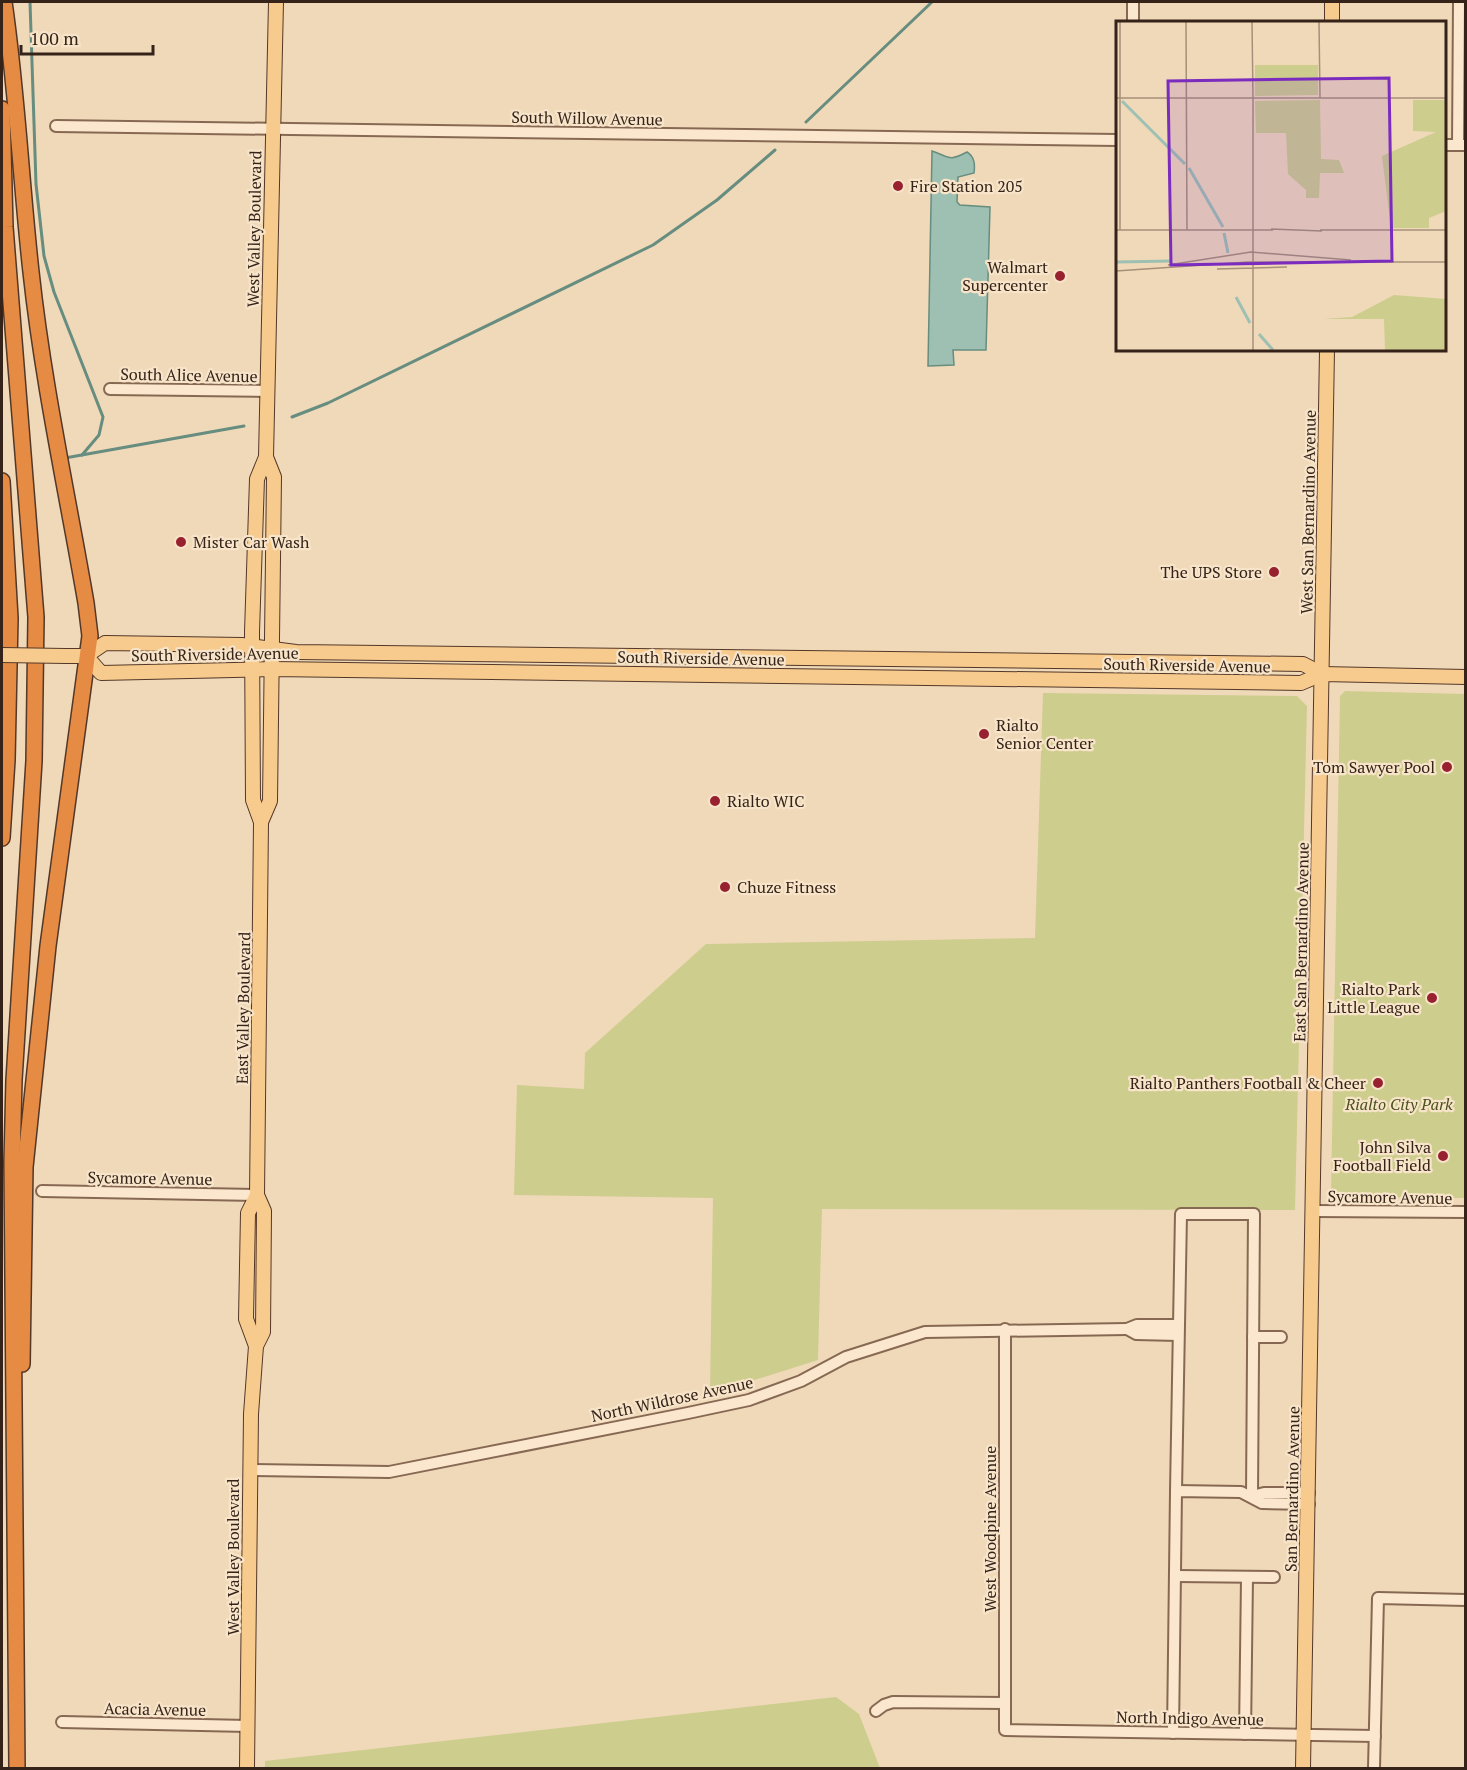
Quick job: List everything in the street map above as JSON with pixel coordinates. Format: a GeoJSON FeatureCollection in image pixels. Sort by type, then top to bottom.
{"type":"FeatureCollection","features":[{"type":"Feature","properties":{"kind":"highway"},"geometry":{"type":"LineString","coordinates":[[4,2],[14,70],[31,272],[42,357],[90,636],[48,946],[25,1167],[24,1321],[13,1441]]}},
{"type":"Feature","properties":{"kind":"highway"},"geometry":{"type":"LineString","coordinates":[[2,109],[5,227],[36,617],[34,761],[14,1080],[13,1441],[17,1768]]}},
{"type":"Feature","properties":{"kind":"highway"},"geometry":{"type":"LineString","coordinates":[[2,482],[10,618],[7,760],[2,838]]}},
{"type":"Feature","properties":{"kind":"main road","name":"West Valley Boulevard"},"geometry":{"type":"LineString","coordinates":[[253,665],[258,479],[266,457],[276,2]]}},
{"type":"Feature","properties":{"kind":"main road"},"geometry":{"type":"LineString","coordinates":[[1332,2],[1332,21]]}},
{"type":"Feature","properties":{"kind":"main road","name":"West San Bernardino Avenue"},"geometry":{"type":"LineString","coordinates":[[1322,674],[1327,351]]}},
{"type":"Feature","properties":{"kind":"main road","name":"West Valley Boulevard"},"geometry":{"type":"LineString","coordinates":[[266,457],[274,477],[273,660]]}},
{"type":"Feature","properties":{"kind":"main road","name":"South Riverside Avenue"},"geometry":{"type":"LineString","coordinates":[[2,655],[86,656],[105,643],[253,647],[273,660],[744,676],[1301,682],[1322,674],[1466,677]]}},
{"type":"Feature","properties":{"kind":"main road","name":"South Riverside Avenue"},"geometry":{"type":"LineString","coordinates":[[86,656],[101,673],[253,665],[273,660],[803,657],[1303,664],[1322,674]]}},
{"type":"Feature","properties":{"kind":"main road"},"geometry":{"type":"LineString","coordinates":[[744,676],[755,668],[794,666],[801,663],[803,657]]}},
{"type":"Feature","properties":{"kind":"main road","name":"East Valley Boulevard"},"geometry":{"type":"LineString","coordinates":[[261,822],[270,801],[273,660]]}},
{"type":"Feature","properties":{"kind":"main road","name":"East Valley Boulevard"},"geometry":{"type":"LineString","coordinates":[[253,665],[253,800],[261,822],[257,1195]]}},
{"type":"Feature","properties":{"kind":"main road","name":"East San Bernardino Avenue"},"geometry":{"type":"LineString","coordinates":[[1314,1211],[1322,674]]}},
{"type":"Feature","properties":{"kind":"main road","name":"West Valley Boulevard"},"geometry":{"type":"LineString","coordinates":[[247,1768],[250,1470],[255,1347],[246,1319],[248,1213],[257,1195]]}},
{"type":"Feature","properties":{"kind":"main road","name":"San Bernardino Avenue"},"geometry":{"type":"LineString","coordinates":[[1303,1768],[1314,1211]]}},
{"type":"Feature","properties":{"kind":"street"},"geometry":{"type":"LineString","coordinates":[[1133,2],[1133,21]]}},
{"type":"Feature","properties":{"kind":"street"},"geometry":{"type":"LineString","coordinates":[[1446,145],[1462,145],[1459,2]]}},
{"type":"Feature","properties":{"kind":"street","name":"South Willow Avenue"},"geometry":{"type":"LineString","coordinates":[[56,126],[1116,140]]}},
{"type":"Feature","properties":{"kind":"street","name":"South Alice Avenue"},"geometry":{"type":"LineString","coordinates":[[110,389],[267,391]]}},
{"type":"Feature","properties":{"kind":"street","name":"Sycamore Avenue"},"geometry":{"type":"LineString","coordinates":[[42,1191],[257,1195]]}},
{"type":"Feature","properties":{"kind":"street","name":"Sycamore Avenue"},"geometry":{"type":"LineString","coordinates":[[1314,1211],[1466,1212]]}},
{"type":"Feature","properties":{"kind":"street"},"geometry":{"type":"LineString","coordinates":[[1173,1733],[1181,1214],[1254,1214],[1252,1496]]}},
{"type":"Feature","properties":{"kind":"street","name":"North Wildrose Avenue"},"geometry":{"type":"LineString","coordinates":[[250,1470],[373,1472],[408,1468],[749,1400],[801,1381],[846,1357],[909,1335],[925,1332],[1005,1329],[1127,1329],[1136,1334],[1178,1330]]}},
{"type":"Feature","properties":{"kind":"street","name":"West Woodpine Avenue"},"geometry":{"type":"LineString","coordinates":[[1005,1329],[1005,1730]]}},
{"type":"Feature","properties":{"kind":"street"},"geometry":{"type":"LineString","coordinates":[[1253,1337],[1281,1337]]}},
{"type":"Feature","properties":{"kind":"street"},"geometry":{"type":"LineString","coordinates":[[1176,1491],[1230,1491],[1252,1496],[1264,1493],[1309,1499]]}},
{"type":"Feature","properties":{"kind":"street"},"geometry":{"type":"LineString","coordinates":[[1176,1576],[1274,1576]]}},
{"type":"Feature","properties":{"kind":"street"},"geometry":{"type":"LineString","coordinates":[[1245,1734],[1247,1576]]}},
{"type":"Feature","properties":{"kind":"street"},"geometry":{"type":"LineString","coordinates":[[1374,1768],[1378,1598],[1466,1600]]}},
{"type":"Feature","properties":{"kind":"street"},"geometry":{"type":"LineString","coordinates":[[876,1711],[884,1704],[893,1702],[1005,1703]]}},
{"type":"Feature","properties":{"kind":"street","name":"Acacia Avenue"},"geometry":{"type":"LineString","coordinates":[[62,1722],[248,1726]]}},
{"type":"Feature","properties":{"kind":"street","name":"North Indigo Avenue"},"geometry":{"type":"LineString","coordinates":[[1005,1730],[1375,1736]]}},
{"type":"Feature","properties":{"kind":"green space","name":"Rialto City Park"},"geometry":{"type":"Polygon","coordinates":[[[1345,691],[1465,694],[1465,1198],[1337,1197],[1331,1193],[1340,696],[1345,691]]]}},
{"type":"Feature","properties":{"kind":"green space"},"geometry":{"type":"Polygon","coordinates":[[[1043,693],[1297,696],[1307,706],[1295,1210],[822,1209],[818,1360],[710,1394],[713,1198],[514,1195],[517,1085],[584,1089],[585,1053],[706,944],[1035,938],[1043,693]]]}},
{"type":"Feature","properties":{"kind":"green space"},"geometry":{"type":"Polygon","coordinates":[[[836,1697],[859,1714],[880,1768],[265,1768],[265,1761],[836,1697]]]}},
{"type":"Feature","properties":{"kind":"shaded area"},"geometry":{"type":"Polygon","coordinates":[[[932,151],[949,158],[967,152],[970,154],[974,161],[974,173],[958,177],[957,202],[960,205],[990,207],[986,350],[953,350],[954,365],[928,366],[932,151]]]}},
{"type":"Feature","properties":{"kind":"waterway"},"geometry":{"type":"LineString","coordinates":[[30,2],[36,184],[44,256],[54,292],[103,417],[99,435],[82,455]]}},
{"type":"Feature","properties":{"kind":"waterway"},"geometry":{"type":"LineString","coordinates":[[806,122],[932,2]]}},
{"type":"Feature","properties":{"kind":"waterway"},"geometry":{"type":"LineString","coordinates":[[292,417],[328,403],[653,245],[717,200],[775,150]]}},
{"type":"Feature","properties":{"kind":"waterway"},"geometry":{"type":"LineString","coordinates":[[65,458],[244,426]]}},
{"type":"Feature","properties":{"kind":"place","name":"Fire Station 205"},"geometry":{"type":"Point","coordinates":[898,186]}},
{"type":"Feature","properties":{"kind":"place","name":"Walmart Supercenter"},"geometry":{"type":"Point","coordinates":[1060,276]}},
{"type":"Feature","properties":{"kind":"place","name":"Mister Car Wash"},"geometry":{"type":"Point","coordinates":[181,542]}},
{"type":"Feature","properties":{"kind":"place","name":"The UPS Store"},"geometry":{"type":"Point","coordinates":[1274,572]}},
{"type":"Feature","properties":{"kind":"place","name":"Rialto Senior Center"},"geometry":{"type":"Point","coordinates":[984,734]}},
{"type":"Feature","properties":{"kind":"place","name":"Tom Sawyer Pool"},"geometry":{"type":"Point","coordinates":[1447,767]}},
{"type":"Feature","properties":{"kind":"place","name":"Rialto WIC"},"geometry":{"type":"Point","coordinates":[715,801]}},
{"type":"Feature","properties":{"kind":"place","name":"Chuze Fitness"},"geometry":{"type":"Point","coordinates":[725,887]}},
{"type":"Feature","properties":{"kind":"place","name":"Rialto Park Little League"},"geometry":{"type":"Point","coordinates":[1432,998]}},
{"type":"Feature","properties":{"kind":"place","name":"Rialto Panthers Football & Cheer"},"geometry":{"type":"Point","coordinates":[1378,1083]}},
{"type":"Feature","properties":{"kind":"place","name":"John Silva Football Field"},"geometry":{"type":"Point","coordinates":[1443,1156]}}]}
